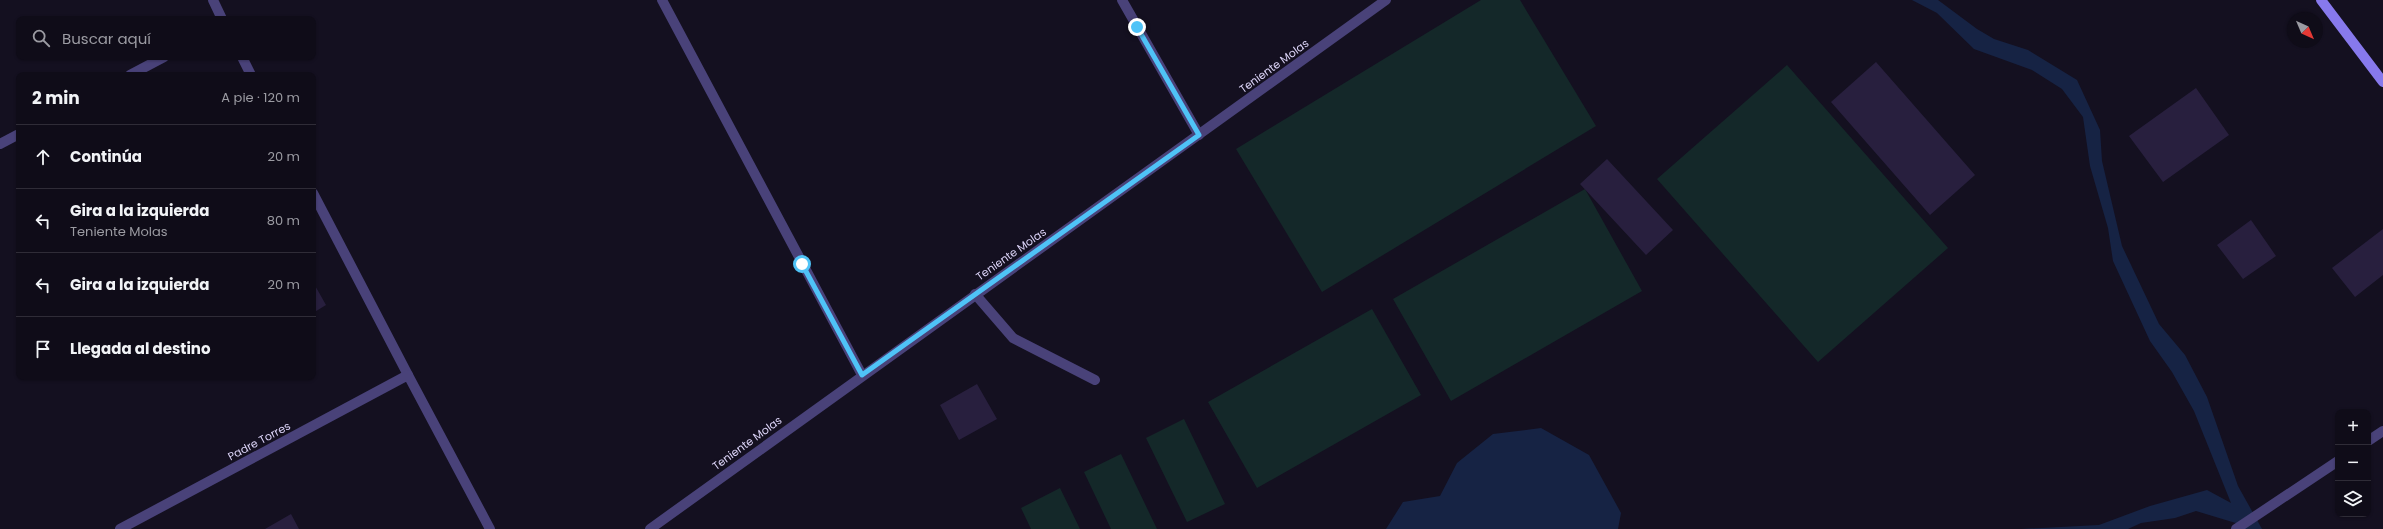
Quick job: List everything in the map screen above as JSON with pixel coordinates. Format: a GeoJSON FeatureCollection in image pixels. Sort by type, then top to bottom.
{"type":"FeatureCollection","features":[{"type":"Feature","properties":{"kind":"main road"},"geometry":{"type":"LineString","coordinates":[[2321,0],[2383,82]]}},
{"type":"Feature","properties":{"kind":"street"},"geometry":{"type":"LineString","coordinates":[[212,0],[220,16]]}},
{"type":"Feature","properties":{"kind":"street"},"geometry":{"type":"LineString","coordinates":[[662,0],[862,375]]}},
{"type":"Feature","properties":{"kind":"street"},"geometry":{"type":"LineString","coordinates":[[1122,0],[1199,135]]}},
{"type":"Feature","properties":{"kind":"street","name":"Teniente Molas"},"geometry":{"type":"LineString","coordinates":[[650,529],[862,375],[1386,0]]}},
{"type":"Feature","properties":{"kind":"street"},"geometry":{"type":"LineString","coordinates":[[136,72],[158,60]]}},
{"type":"Feature","properties":{"kind":"street"},"geometry":{"type":"LineString","coordinates":[[244,60],[250,72]]}},
{"type":"Feature","properties":{"kind":"street"},"geometry":{"type":"LineString","coordinates":[[0,144],[16,136]]}},
{"type":"Feature","properties":{"kind":"street"},"geometry":{"type":"LineString","coordinates":[[316,199],[490,529]]}},
{"type":"Feature","properties":{"kind":"street"},"geometry":{"type":"LineString","coordinates":[[975,294],[1013,338],[1095,380]]}},
{"type":"Feature","properties":{"kind":"street","name":"Padre Torres"},"geometry":{"type":"LineString","coordinates":[[120,529],[408,375]]}},
{"type":"Feature","properties":{"kind":"street"},"geometry":{"type":"LineString","coordinates":[[2371,439],[2383,431]]}},
{"type":"Feature","properties":{"kind":"street"},"geometry":{"type":"LineString","coordinates":[[2236,529],[2335,463]]}},
{"type":"Feature","properties":{"kind":"green space"},"geometry":{"type":"Polygon","coordinates":[[[1481,0],[1520,0],[1596,126],[1322,292],[1236,149],[1481,0]]]}},
{"type":"Feature","properties":{"kind":"green space"},"geometry":{"type":"Polygon","coordinates":[[[1787,65],[1948,248],[1818,362],[1657,179],[1787,65]]]}},
{"type":"Feature","properties":{"kind":"green space"},"geometry":{"type":"Polygon","coordinates":[[[1585,189],[1642,291],[1451,401],[1393,299],[1585,189]]]}},
{"type":"Feature","properties":{"kind":"green space"},"geometry":{"type":"Polygon","coordinates":[[[1372,309],[1421,395],[1257,488],[1208,402],[1372,309]]]}},
{"type":"Feature","properties":{"kind":"green space"},"geometry":{"type":"Polygon","coordinates":[[[1184,419],[1225,504],[1187,522],[1146,438],[1184,419]]]}},
{"type":"Feature","properties":{"kind":"green space"},"geometry":{"type":"Polygon","coordinates":[[[1121,454],[1157,529],[1111,529],[1084,472],[1121,454]]]}},
{"type":"Feature","properties":{"kind":"green space"},"geometry":{"type":"Polygon","coordinates":[[[1060,488],[1080,529],[1031,529],[1021,508],[1060,488]]]}},
{"type":"Feature","properties":{"kind":"water"},"geometry":{"type":"Polygon","coordinates":[[[1912,0],[1938,0],[1977,29],[1994,39],[2028,50],[2077,80],[2100,130],[2102,161],[2122,246],[2159,324],[2185,355],[2207,397],[2238,486],[2262,529],[2242,529],[2239,524],[2196,511],[2175,518],[2141,523],[2128,529],[2021,529],[2099,525],[2150,506],[2207,490],[2231,503],[2194,411],[2172,372],[2150,341],[2113,261],[2108,228],[2090,166],[2083,117],[2062,89],[2032,70],[1974,49],[1937,13],[1912,0]]]}},
{"type":"Feature","properties":{"kind":"water"},"geometry":{"type":"Polygon","coordinates":[[[1541,428],[1589,455],[1621,513],[1618,529],[1386,529],[1403,502],[1440,496],[1457,463],[1493,434],[1541,428]]]}},
{"type":"Feature","properties":{"kind":"building"},"geometry":{"type":"Polygon","coordinates":[[[1876,62],[1975,175],[1930,215],[1831,102],[1876,62]]]}},
{"type":"Feature","properties":{"kind":"building"},"geometry":{"type":"Polygon","coordinates":[[[2196,88],[2229,135],[2163,182],[2129,136],[2196,88]]]}},
{"type":"Feature","properties":{"kind":"building"},"geometry":{"type":"Polygon","coordinates":[[[1607,159],[1673,230],[1646,255],[1580,184],[1607,159]]]}},
{"type":"Feature","properties":{"kind":"building"},"geometry":{"type":"Polygon","coordinates":[[[2251,220],[2276,256],[2243,279],[2217,245],[2251,220]]]}},
{"type":"Feature","properties":{"kind":"building"},"geometry":{"type":"Polygon","coordinates":[[[2383,229],[2383,275],[2355,297],[2332,268],[2383,229]]]}},
{"type":"Feature","properties":{"kind":"building"},"geometry":{"type":"Polygon","coordinates":[[[316,287],[326,305],[316,311],[316,287]]]}},
{"type":"Feature","properties":{"kind":"building"},"geometry":{"type":"Polygon","coordinates":[[[977,384],[997,419],[959,440],[940,405],[977,384]]]}},
{"type":"Feature","properties":{"kind":"building"},"geometry":{"type":"Polygon","coordinates":[[[291,514],[299,529],[265,529],[291,514]]]}},
{"type":"Feature","properties":{"kind":"route"},"geometry":{"type":"LineString","coordinates":[[802,264],[862,375],[1199,135],[1137,27]]}}]}
